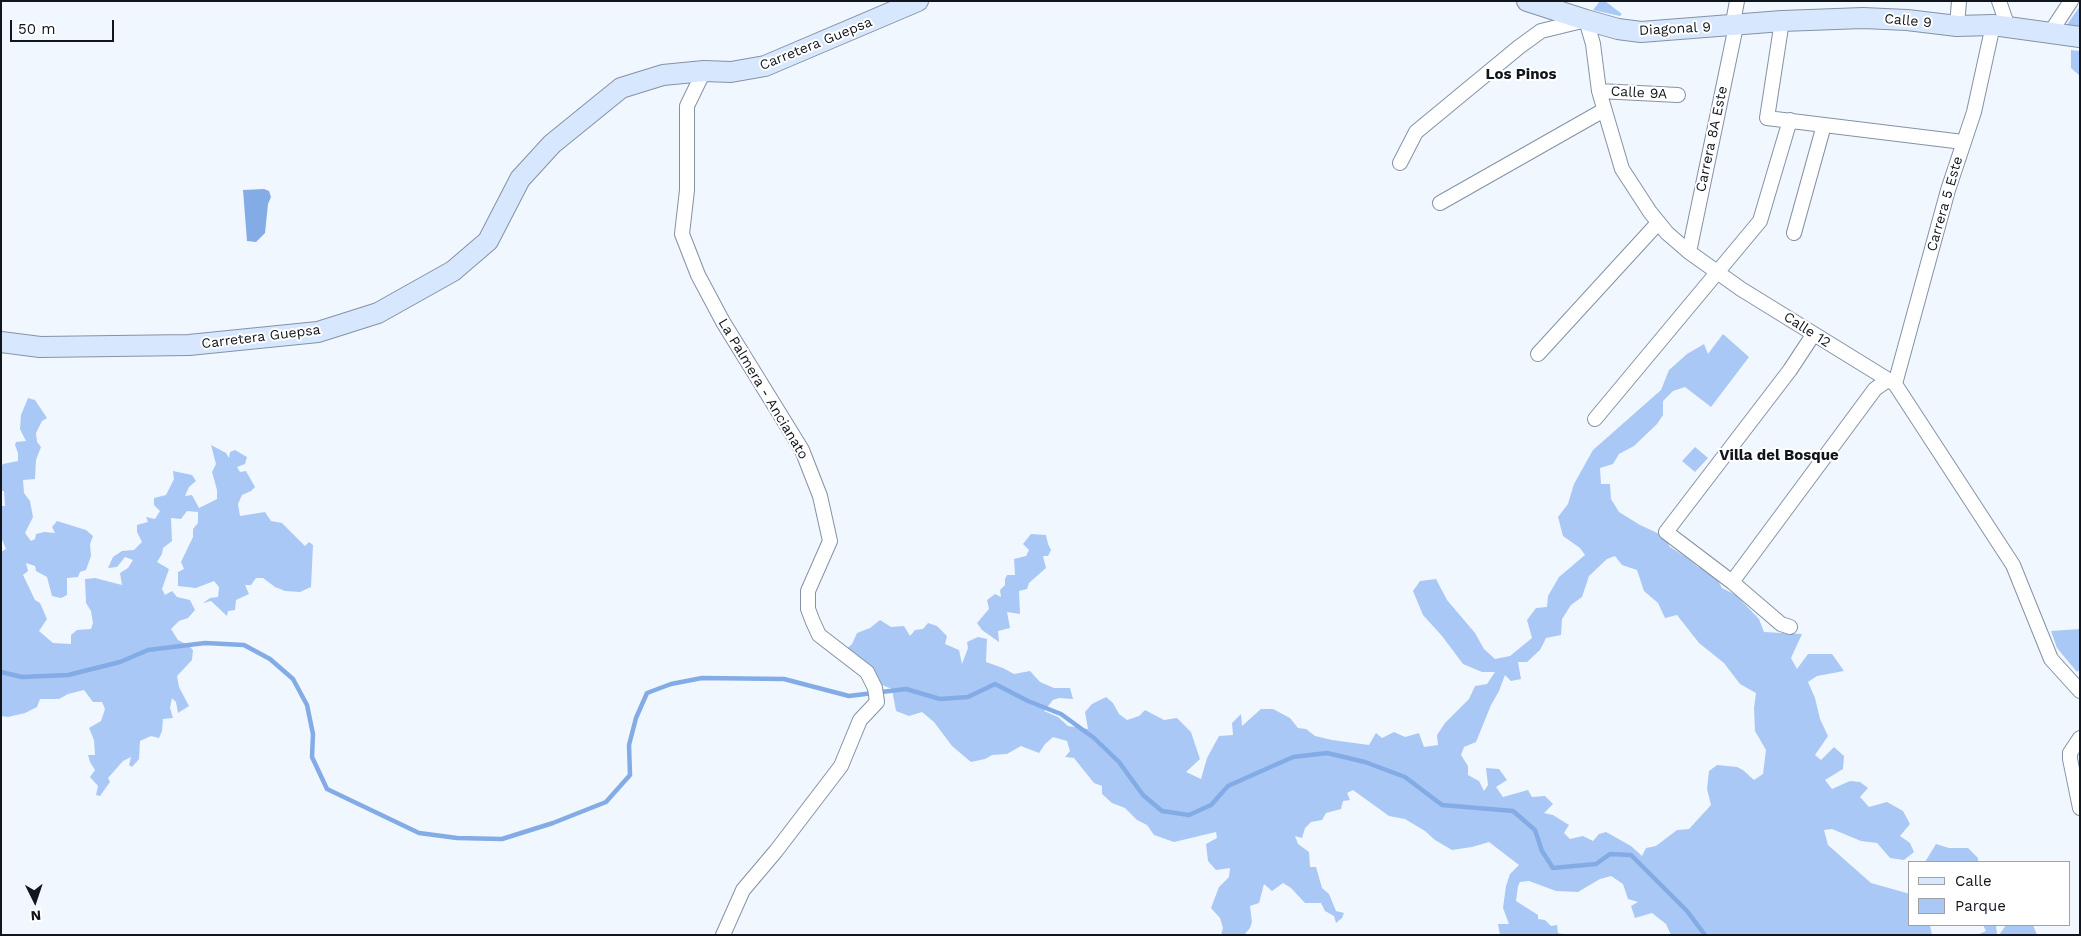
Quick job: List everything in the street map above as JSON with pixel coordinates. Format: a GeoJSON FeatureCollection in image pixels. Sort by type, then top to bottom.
{"type":"FeatureCollection","features":[{"type":"Feature","properties":{"kind":"street","name":"Carretera Guepsa"},"geometry":{"type":"LineString","coordinates":[[1,342],[40,348],[189,345],[318,332],[378,313],[454,271],[488,241],[520,179],[552,144],[621,88],[664,75],[704,71],[731,72],[765,66],[918,1]]}},
{"type":"Feature","properties":{"kind":"street"},"geometry":{"type":"LineString","coordinates":[[1527,1],[1586,20]]}},
{"type":"Feature","properties":{"kind":"street","name":"Carrera 8A Este"},"geometry":{"type":"LineString","coordinates":[[1689,252],[1736,26],[1734,17],[1737,1]]}},
{"type":"Feature","properties":{"kind":"street"},"geometry":{"type":"LineString","coordinates":[[1957,26],[1959,1]]}},
{"type":"Feature","properties":{"kind":"street"},"geometry":{"type":"LineString","coordinates":[[1999,1],[2001,26]]}},
{"type":"Feature","properties":{"kind":"street"},"geometry":{"type":"LineString","coordinates":[[2050,33],[2071,1]]}},
{"type":"Feature","properties":{"kind":"street","name":"Calle 9"},"geometry":{"type":"LineString","coordinates":[[1736,26],[1782,21],[1863,18],[1907,20],[1957,26],[2001,26],[2080,38]]}},
{"type":"Feature","properties":{"kind":"street"},"geometry":{"type":"LineString","coordinates":[[1400,163],[1416,132],[1519,47],[1541,31],[1586,20]]}},
{"type":"Feature","properties":{"kind":"street","name":"Diagonal 9"},"geometry":{"type":"LineString","coordinates":[[1586,20],[1618,29],[1641,32],[1736,26]]}},
{"type":"Feature","properties":{"kind":"street","name":"Calle 12"},"geometry":{"type":"LineString","coordinates":[[1586,20],[1593,44],[1604,110],[1622,168],[1658,223],[1689,252],[1716,271],[1813,335],[1891,382],[2013,565],[2051,659],[2080,691]]}},
{"type":"Feature","properties":{"kind":"street"},"geometry":{"type":"LineString","coordinates":[[1782,21],[1767,118],[1963,142]]}},
{"type":"Feature","properties":{"kind":"street","name":"Carrera 5 Este"},"geometry":{"type":"LineString","coordinates":[[1891,382],[1948,190],[2001,26]]}},
{"type":"Feature","properties":{"kind":"street","name":"La Palmera - Ancianato"},"geometry":{"type":"LineString","coordinates":[[704,71],[687,106],[687,190],[682,234],[698,275],[723,322],[802,450],[820,496],[830,541],[808,591],[808,608],[813,622],[819,635],[867,672],[875,688],[877,702],[860,720],[842,766],[743,890],[723,935]]}},
{"type":"Feature","properties":{"kind":"street","name":"Calle 9A"},"geometry":{"type":"LineString","coordinates":[[1600,91],[1678,95]]}},
{"type":"Feature","properties":{"kind":"street"},"geometry":{"type":"LineString","coordinates":[[1440,203],[1604,110]]}},
{"type":"Feature","properties":{"kind":"street"},"geometry":{"type":"LineString","coordinates":[[1595,419],[1716,271],[1760,221],[1790,120]]}},
{"type":"Feature","properties":{"kind":"street"},"geometry":{"type":"LineString","coordinates":[[1794,233],[1824,125]]}},
{"type":"Feature","properties":{"kind":"street"},"geometry":{"type":"LineString","coordinates":[[1538,354],[1658,223]]}},
{"type":"Feature","properties":{"kind":"street"},"geometry":{"type":"LineString","coordinates":[[1790,627],[1781,624],[1732,582],[1666,532],[1790,370],[1813,335]]}},
{"type":"Feature","properties":{"kind":"street"},"geometry":{"type":"LineString","coordinates":[[1732,582],[1875,390],[1891,382]]}},
{"type":"Feature","properties":{"kind":"street"},"geometry":{"type":"LineString","coordinates":[[2080,738],[2070,753],[2070,759],[2080,808]]}},
{"type":"Feature","properties":{"kind":"green space"},"geometry":{"type":"Polygon","coordinates":[[[1600,1],[1605,1],[1622,14],[1620,16],[1593,10],[1600,1]]]}},
{"type":"Feature","properties":{"kind":"green space"},"geometry":{"type":"Polygon","coordinates":[[[2080,6],[2080,29],[2066,26],[2080,6]]]}},
{"type":"Feature","properties":{"kind":"green space"},"geometry":{"type":"Polygon","coordinates":[[[2071,50],[2080,51],[2080,76],[2071,68],[2071,50]]]}},
{"type":"Feature","properties":{"kind":"green space"},"geometry":{"type":"Polygon","coordinates":[[[1723,334],[1749,357],[1711,407],[1685,387],[1673,391],[1663,401],[1663,415],[1657,424],[1634,446],[1619,454],[1613,464],[1600,468],[1601,484],[1610,484],[1611,499],[1619,512],[1640,525],[1664,536],[1670,547],[1698,567],[1714,573],[1722,588],[1736,595],[1759,619],[1764,632],[1802,634],[1791,658],[1797,669],[1808,654],[1832,654],[1844,671],[1817,676],[1808,682],[1815,698],[1820,719],[1828,736],[1815,755],[1821,760],[1834,747],[1844,756],[1843,769],[1825,780],[1832,789],[1850,781],[1860,782],[1868,788],[1860,797],[1869,807],[1887,802],[1903,811],[1910,824],[1900,836],[1910,843],[1914,852],[1904,860],[1890,858],[1877,843],[1861,841],[1832,829],[1824,830],[1828,845],[1871,883],[1908,893],[1908,926],[1930,926],[1932,935],[1671,935],[1666,924],[1652,913],[1635,918],[1631,906],[1638,902],[1628,899],[1623,884],[1611,876],[1600,879],[1578,892],[1556,891],[1529,881],[1520,882],[1516,901],[1538,915],[1538,919],[1545,920],[1551,926],[1557,925],[1558,933],[1567,935],[1500,935],[1498,924],[1509,924],[1503,908],[1506,886],[1510,874],[1519,865],[1489,842],[1452,850],[1405,819],[1389,816],[1353,790],[1347,793],[1350,800],[1343,801],[1341,809],[1326,813],[1322,820],[1311,822],[1305,828],[1302,838],[1295,836],[1298,844],[1309,852],[1310,867],[1316,867],[1322,888],[1329,894],[1336,911],[1344,913],[1342,918],[1336,923],[1334,916],[1325,911],[1321,903],[1305,903],[1291,888],[1283,883],[1272,891],[1264,884],[1259,903],[1250,906],[1252,922],[1250,928],[1244,935],[1221,935],[1223,928],[1220,918],[1211,908],[1219,887],[1229,877],[1230,868],[1216,870],[1208,861],[1206,844],[1217,838],[1216,832],[1174,842],[1154,835],[1147,825],[1137,820],[1125,808],[1112,803],[1102,794],[1102,786],[1094,783],[1074,758],[1065,757],[1070,751],[1067,741],[1053,737],[1039,753],[1021,746],[1007,754],[992,755],[985,759],[971,762],[952,746],[934,722],[922,712],[909,716],[896,711],[892,689],[882,685],[867,674],[866,662],[844,651],[852,644],[857,633],[870,628],[880,620],[891,627],[904,626],[910,636],[915,630],[923,629],[928,623],[937,626],[947,636],[945,644],[959,650],[962,664],[968,648],[967,642],[978,637],[987,639],[986,662],[1014,674],[1030,671],[1040,682],[1054,688],[1070,688],[1073,699],[1059,698],[1053,700],[1044,711],[1058,717],[1068,726],[1088,729],[1085,712],[1092,704],[1106,697],[1113,703],[1119,714],[1127,720],[1139,716],[1145,710],[1164,720],[1177,718],[1191,732],[1200,759],[1186,772],[1201,779],[1207,758],[1219,736],[1233,735],[1232,723],[1241,714],[1242,726],[1261,709],[1273,709],[1290,718],[1298,728],[1306,729],[1315,736],[1332,740],[1369,745],[1376,733],[1382,738],[1394,732],[1405,737],[1419,733],[1424,747],[1438,745],[1437,735],[1445,723],[1469,699],[1475,686],[1487,684],[1495,672],[1482,672],[1463,664],[1423,615],[1413,591],[1420,581],[1436,579],[1447,600],[1475,633],[1484,649],[1495,659],[1510,656],[1532,638],[1527,620],[1536,608],[1547,607],[1548,596],[1559,577],[1585,555],[1580,548],[1563,536],[1558,517],[1568,504],[1574,484],[1593,450],[1661,390],[1669,370],[1687,354],[1704,344],[1708,354],[1723,334]],[[1615,556],[1607,559],[1589,576],[1582,597],[1571,605],[1562,619],[1561,635],[1546,638],[1540,650],[1527,662],[1518,662],[1521,679],[1511,681],[1505,675],[1476,742],[1464,747],[1461,755],[1468,766],[1468,775],[1479,781],[1484,791],[1488,785],[1486,768],[1499,769],[1507,780],[1496,787],[1503,797],[1528,790],[1532,797],[1545,796],[1553,804],[1544,813],[1553,815],[1569,825],[1564,833],[1570,839],[1583,836],[1593,841],[1599,834],[1606,832],[1631,846],[1642,856],[1646,848],[1656,846],[1677,830],[1689,829],[1711,805],[1707,789],[1709,771],[1717,765],[1737,767],[1754,780],[1763,774],[1766,750],[1755,731],[1754,708],[1756,693],[1740,684],[1724,663],[1699,643],[1677,615],[1665,618],[1658,603],[1644,591],[1637,570],[1622,565],[1615,556]]]}},
{"type":"Feature","properties":{"kind":"green space"},"geometry":{"type":"Polygon","coordinates":[[[28,398],[35,400],[47,418],[42,421],[36,433],[37,442],[41,447],[36,460],[35,479],[23,480],[24,493],[30,501],[33,517],[25,533],[31,541],[35,539],[36,534],[44,532],[55,533],[52,527],[57,521],[86,530],[93,536],[90,544],[91,556],[86,570],[80,572],[78,577],[67,578],[67,595],[61,598],[52,596],[47,577],[36,571],[35,566],[26,563],[28,571],[23,575],[35,600],[40,603],[47,619],[39,631],[53,643],[71,644],[71,635],[77,630],[91,629],[93,623],[91,611],[86,603],[85,579],[95,578],[122,585],[120,573],[128,568],[133,560],[125,557],[117,567],[108,568],[113,557],[122,551],[134,550],[142,542],[137,532],[137,525],[148,522],[146,517],[155,519],[160,511],[154,505],[154,498],[166,495],[174,479],[173,471],[192,475],[196,481],[189,487],[185,496],[192,495],[199,508],[217,499],[217,490],[212,472],[216,464],[211,445],[226,453],[229,458],[230,452],[235,450],[247,457],[245,464],[237,467],[240,472],[246,471],[255,487],[242,495],[238,504],[240,516],[265,512],[271,521],[282,523],[305,546],[309,542],[313,545],[311,587],[300,592],[285,591],[275,587],[263,578],[256,578],[251,585],[245,585],[249,594],[236,600],[235,610],[228,611],[227,616],[211,601],[203,603],[210,598],[218,597],[219,587],[214,581],[196,588],[178,586],[178,572],[184,569],[181,562],[193,537],[193,529],[198,523],[198,512],[187,511],[181,519],[171,518],[172,541],[163,548],[157,562],[169,569],[162,589],[165,595],[172,591],[177,597],[190,600],[195,610],[188,618],[179,621],[171,629],[178,640],[193,650],[192,660],[177,676],[179,687],[189,706],[178,713],[176,702],[172,698],[170,708],[173,718],[163,719],[159,738],[151,736],[140,741],[139,759],[132,767],[129,765],[131,757],[123,761],[108,778],[110,782],[100,796],[96,795],[98,786],[90,777],[95,770],[88,755],[95,755],[94,740],[89,728],[101,721],[105,709],[102,702],[93,702],[84,690],[68,694],[59,699],[40,699],[37,707],[25,713],[8,717],[1,716],[1,552],[6,549],[1,537],[1,506],[5,506],[4,491],[1,491],[1,467],[3,464],[18,461],[16,442],[26,441],[20,429],[21,415],[28,398]]]}},
{"type":"Feature","properties":{"kind":"green space"},"geometry":{"type":"Polygon","coordinates":[[[1695,447],[1708,458],[1695,472],[1682,461],[1695,447]]]}},
{"type":"Feature","properties":{"kind":"green space"},"geometry":{"type":"Polygon","coordinates":[[[1031,534],[1046,535],[1051,550],[1048,556],[1043,556],[1046,568],[1029,583],[1027,589],[1019,591],[1020,614],[1007,612],[1010,628],[998,631],[999,642],[982,630],[977,623],[989,609],[987,600],[995,594],[1001,597],[1000,590],[1005,585],[1007,575],[1015,575],[1014,559],[1026,556],[1029,550],[1023,544],[1031,534]]]}},
{"type":"Feature","properties":{"kind":"green space"},"geometry":{"type":"Polygon","coordinates":[[[2080,629],[2080,669],[2077,672],[2057,648],[2051,631],[2080,629]]]}},
{"type":"Feature","properties":{"kind":"green space"},"geometry":{"type":"Polygon","coordinates":[[[1936,844],[1949,848],[1968,848],[1978,858],[1978,861],[1926,861],[1936,844]]]}},
{"type":"Feature","properties":{"kind":"green space"},"geometry":{"type":"Polygon","coordinates":[[[1984,926],[1996,926],[1997,935],[1977,935],[1986,931],[1984,926]]]}},
{"type":"Feature","properties":{"kind":"green space"},"geometry":{"type":"Polygon","coordinates":[[[2005,926],[2033,926],[2037,935],[1999,935],[2005,926]]]}},
{"type":"Feature","properties":{"kind":"shaded area"},"geometry":{"type":"Polygon","coordinates":[[[264,189],[269,191],[271,197],[268,204],[265,233],[256,242],[247,241],[243,190],[264,189]]]}},
{"type":"Feature","properties":{"kind":"waterway"},"geometry":{"type":"LineString","coordinates":[[1,672],[22,677],[68,675],[120,662],[148,650],[205,643],[244,645],[270,659],[293,679],[307,705],[313,734],[312,757],[327,789],[419,833],[457,838],[502,839],[553,823],[606,802],[630,775],[629,745],[636,718],[647,693],[671,684],[702,678],[784,679],[849,696],[906,689],[940,699],[968,697],[995,684],[1028,701],[1061,714],[1094,738],[1119,762],[1143,795],[1162,811],[1189,815],[1211,805],[1228,786],[1293,757],[1327,753],[1365,762],[1405,777],[1442,805],[1513,811],[1535,830],[1542,851],[1553,868],[1596,864],[1610,854],[1631,855],[1687,911],[1705,935]]}},
{"type":"Feature","properties":{"kind":"district","name":"Los Pinos"},"geometry":{"type":"Point","coordinates":[1521,75]}},
{"type":"Feature","properties":{"kind":"district","name":"Villa del Bosque"},"geometry":{"type":"Point","coordinates":[1779,456]}}]}
